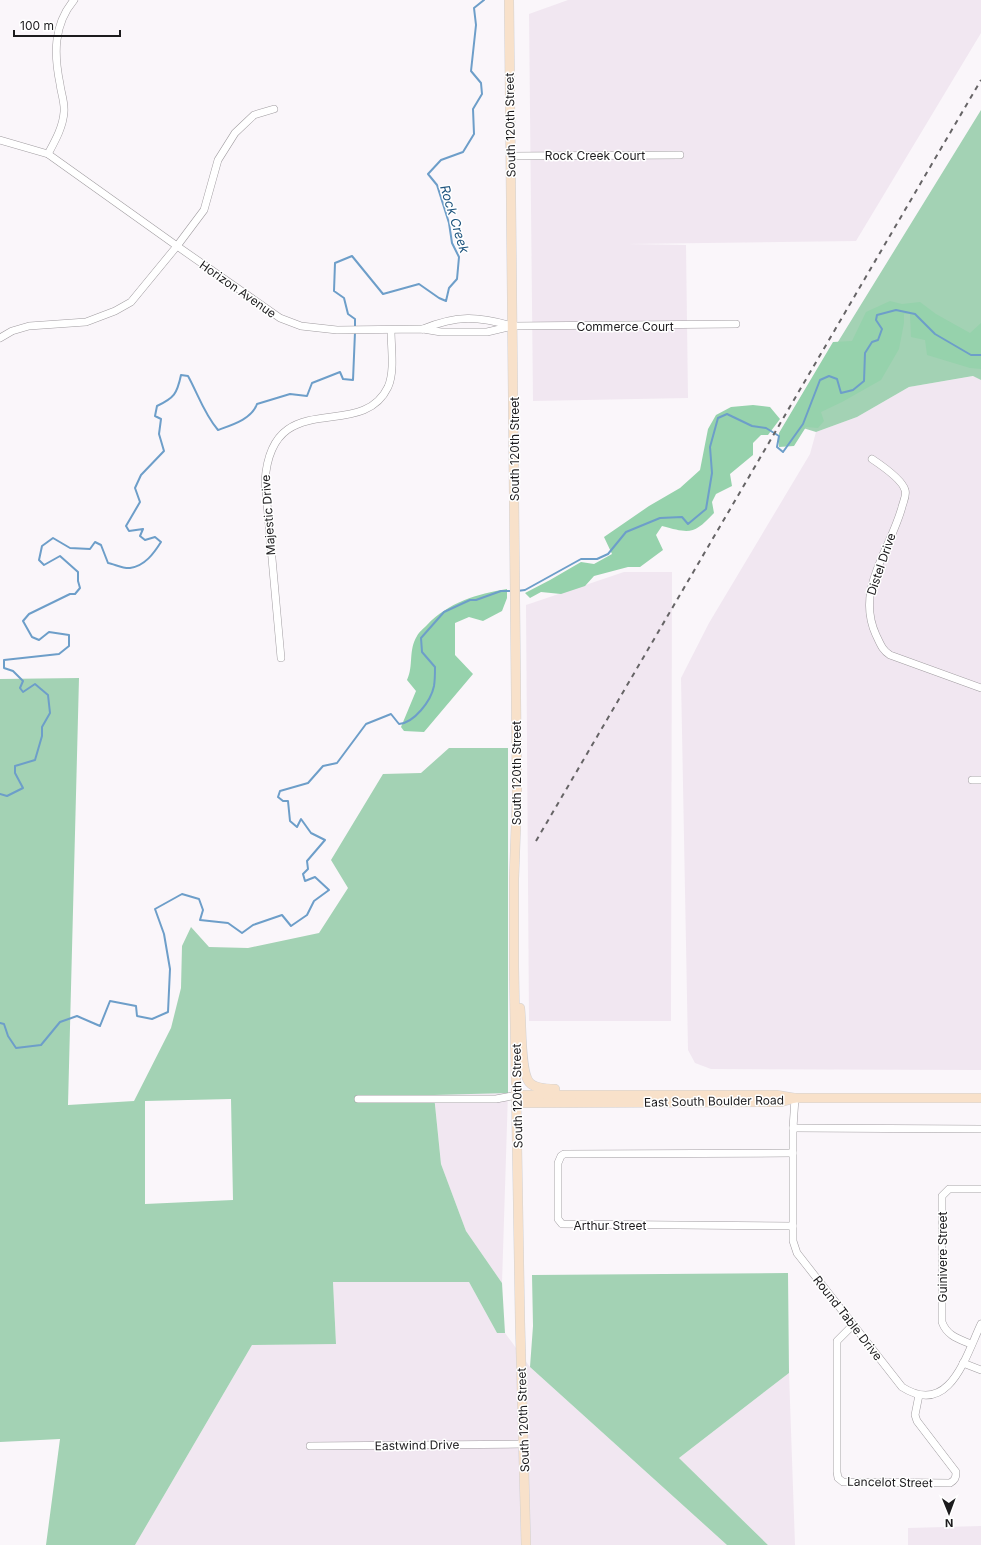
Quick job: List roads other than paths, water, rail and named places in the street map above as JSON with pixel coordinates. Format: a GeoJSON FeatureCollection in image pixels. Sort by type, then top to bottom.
{"type":"FeatureCollection","features":[{"type":"Feature","properties":{"kind":"main road","name":"South 120th Street"},"geometry":{"type":"LineString","coordinates":[[509,0],[517,796],[514,879],[514,967],[520,1314],[526,1545]]}},
{"type":"Feature","properties":{"kind":"main road","name":"East South Boulder Road"},"geometry":{"type":"LineString","coordinates":[[514,967],[522,1028],[524,1067],[530,1083],[545,1089],[626,1089],[656,1095]]}},
{"type":"Feature","properties":{"kind":"main road"},"geometry":{"type":"LineString","coordinates":[[656,1095],[776,1094],[795,1098]]}},
{"type":"Feature","properties":{"kind":"main road","name":"East South Boulder Road"},"geometry":{"type":"LineString","coordinates":[[517,1099],[656,1095]]}},
{"type":"Feature","properties":{"kind":"main road","name":"East South Boulder Road"},"geometry":{"type":"LineString","coordinates":[[517,1099],[781,1102],[795,1098],[981,1098]]}},
{"type":"Feature","properties":{"kind":"street"},"geometry":{"type":"LineString","coordinates":[[48,154],[63,124],[64,110],[55,62],[56,41],[61,20],[74,0]]}},
{"type":"Feature","properties":{"kind":"street"},"geometry":{"type":"LineString","coordinates":[[0,338],[12,331],[29,326],[86,322],[115,311],[131,302],[177,246],[204,210],[218,160],[235,133],[254,115],[274,109]]}},
{"type":"Feature","properties":{"kind":"street","name":"Horizon Avenue"},"geometry":{"type":"LineString","coordinates":[[0,140],[48,154],[280,318],[300,326],[337,330],[423,329],[441,332],[487,332],[513,326]]}},
{"type":"Feature","properties":{"kind":"street","name":"Rock Creek Court"},"geometry":{"type":"LineString","coordinates":[[511,156],[680,155]]}},
{"type":"Feature","properties":{"kind":"street","name":"Horizon Avenue"},"geometry":{"type":"LineString","coordinates":[[423,329],[439,323],[467,319],[486,319],[513,326]]}},
{"type":"Feature","properties":{"kind":"street","name":"Commerce Court"},"geometry":{"type":"LineString","coordinates":[[513,326],[736,324]]}},
{"type":"Feature","properties":{"kind":"street","name":"Majestic Drive"},"geometry":{"type":"LineString","coordinates":[[281,658],[265,480],[267,458],[278,439],[296,424],[357,412],[370,406],[379,399],[387,389],[390,381],[391,330]]}},
{"type":"Feature","properties":{"kind":"street","name":"Distel Drive"},"geometry":{"type":"LineString","coordinates":[[872,459],[889,471],[904,485],[906,493],[901,512],[870,591],[868,603],[869,611],[877,637],[885,652],[890,655],[981,688]]}},
{"type":"Feature","properties":{"kind":"street"},"geometry":{"type":"LineString","coordinates":[[972,780],[981,780]]}},
{"type":"Feature","properties":{"kind":"street","name":"Round Table Drive"},"geometry":{"type":"LineString","coordinates":[[795,1098],[793,1128],[793,1240],[797,1253],[902,1386],[919,1395]]}},
{"type":"Feature","properties":{"kind":"street","name":"East South Boulder Road"},"geometry":{"type":"LineString","coordinates":[[358,1099],[517,1099]]}},
{"type":"Feature","properties":{"kind":"street"},"geometry":{"type":"LineString","coordinates":[[793,1128],[981,1129]]}},
{"type":"Feature","properties":{"kind":"street","name":"Arthur Street"},"geometry":{"type":"LineString","coordinates":[[793,1153],[564,1154],[561,1156],[558,1163],[558,1219],[562,1224],[793,1226]]}},
{"type":"Feature","properties":{"kind":"street","name":"Guinivere Street"},"geometry":{"type":"LineString","coordinates":[[972,1344],[950,1335],[942,1322],[942,1196],[949,1189],[981,1189]]}},
{"type":"Feature","properties":{"kind":"street"},"geometry":{"type":"LineString","coordinates":[[919,1395],[928,1396],[942,1392],[951,1384],[963,1363],[981,1324]]}},
{"type":"Feature","properties":{"kind":"street","name":"Lancelot Street"},"geometry":{"type":"LineString","coordinates":[[853,1325],[837,1341],[838,1478],[843,1482],[950,1483],[954,1481],[956,1472],[917,1421],[915,1415],[919,1395]]}},
{"type":"Feature","properties":{"kind":"street"},"geometry":{"type":"LineString","coordinates":[[963,1363],[981,1370]]}},
{"type":"Feature","properties":{"kind":"street","name":"Eastwind Drive"},"geometry":{"type":"LineString","coordinates":[[310,1446],[524,1444]]}},
{"type":"Feature","properties":{"kind":"waterway","name":"Rock Creek"},"geometry":{"type":"LineString","coordinates":[[355,327],[355,319],[348,314],[344,298],[334,291],[335,263],[352,256],[383,294],[419,284],[446,301],[449,288],[457,279],[459,257],[452,243],[449,223],[437,185],[428,174],[441,160],[463,152],[474,134],[473,109],[482,94],[481,83],[471,71],[476,25],[474,8],[484,0]]}},
{"type":"Feature","properties":{"kind":"waterway"},"geometry":{"type":"LineString","coordinates":[[517,591],[525,590],[581,559],[597,559],[608,554],[626,532],[660,518],[682,517],[688,524],[706,509],[712,473],[710,447],[718,418],[727,414],[752,426],[766,428],[779,436],[777,447],[783,452],[803,424],[820,380],[829,376],[837,379],[841,393],[853,390],[864,381],[865,353],[872,342],[878,340],[882,329],[876,320],[877,315],[896,310],[915,314],[935,334],[971,355],[981,355]]}},
{"type":"Feature","properties":{"kind":"waterway","name":"Rock Creek"},"geometry":{"type":"LineString","coordinates":[[0,794],[7,796],[23,788],[15,773],[15,766],[35,760],[42,736],[42,727],[50,713],[48,695],[35,684],[23,692],[20,688],[23,681],[13,671],[4,668],[4,660],[59,654],[69,646],[69,635],[49,632],[39,640],[32,637],[23,621],[29,614],[70,594],[75,594],[80,588],[78,572],[60,556],[44,565],[39,560],[42,546],[53,538],[70,548],[90,549],[95,542],[101,545],[108,563],[130,568],[145,562],[161,542],[155,537],[145,540],[140,536],[143,529],[129,531],[126,526],[140,502],[135,488],[141,475],[164,451],[159,434],[161,419],[155,416],[157,406],[174,395],[181,375],[188,376],[205,411],[218,430],[246,418],[251,414],[257,404],[290,394],[307,396],[312,383],[340,372],[343,379],[353,380],[355,332]]}},
{"type":"Feature","properties":{"kind":"waterway"},"geometry":{"type":"LineString","coordinates":[[0,1023],[4,1024],[8,1036],[16,1048],[41,1045],[60,1022],[77,1016],[100,1026],[110,1001],[136,1006],[137,1016],[152,1019],[168,1012],[170,969],[164,934],[155,909],[182,894],[199,899],[203,910],[200,920],[228,923],[242,933],[253,925],[282,915],[291,926],[307,915],[314,901],[329,890],[315,877],[305,881],[303,874],[308,869],[307,861],[325,840],[311,833],[301,819],[297,827],[290,821],[288,801],[283,801],[278,797],[280,791],[308,783],[323,766],[337,763],[366,724],[391,714],[399,724],[405,723],[416,715],[426,704],[432,692],[435,679],[435,667],[422,652],[421,638],[444,612],[470,600],[476,600],[501,591],[512,591]]}},
{"type":"Feature","properties":{"kind":"railway"},"geometry":{"type":"LineString","coordinates":[[536,841],[981,80]]}}]}
